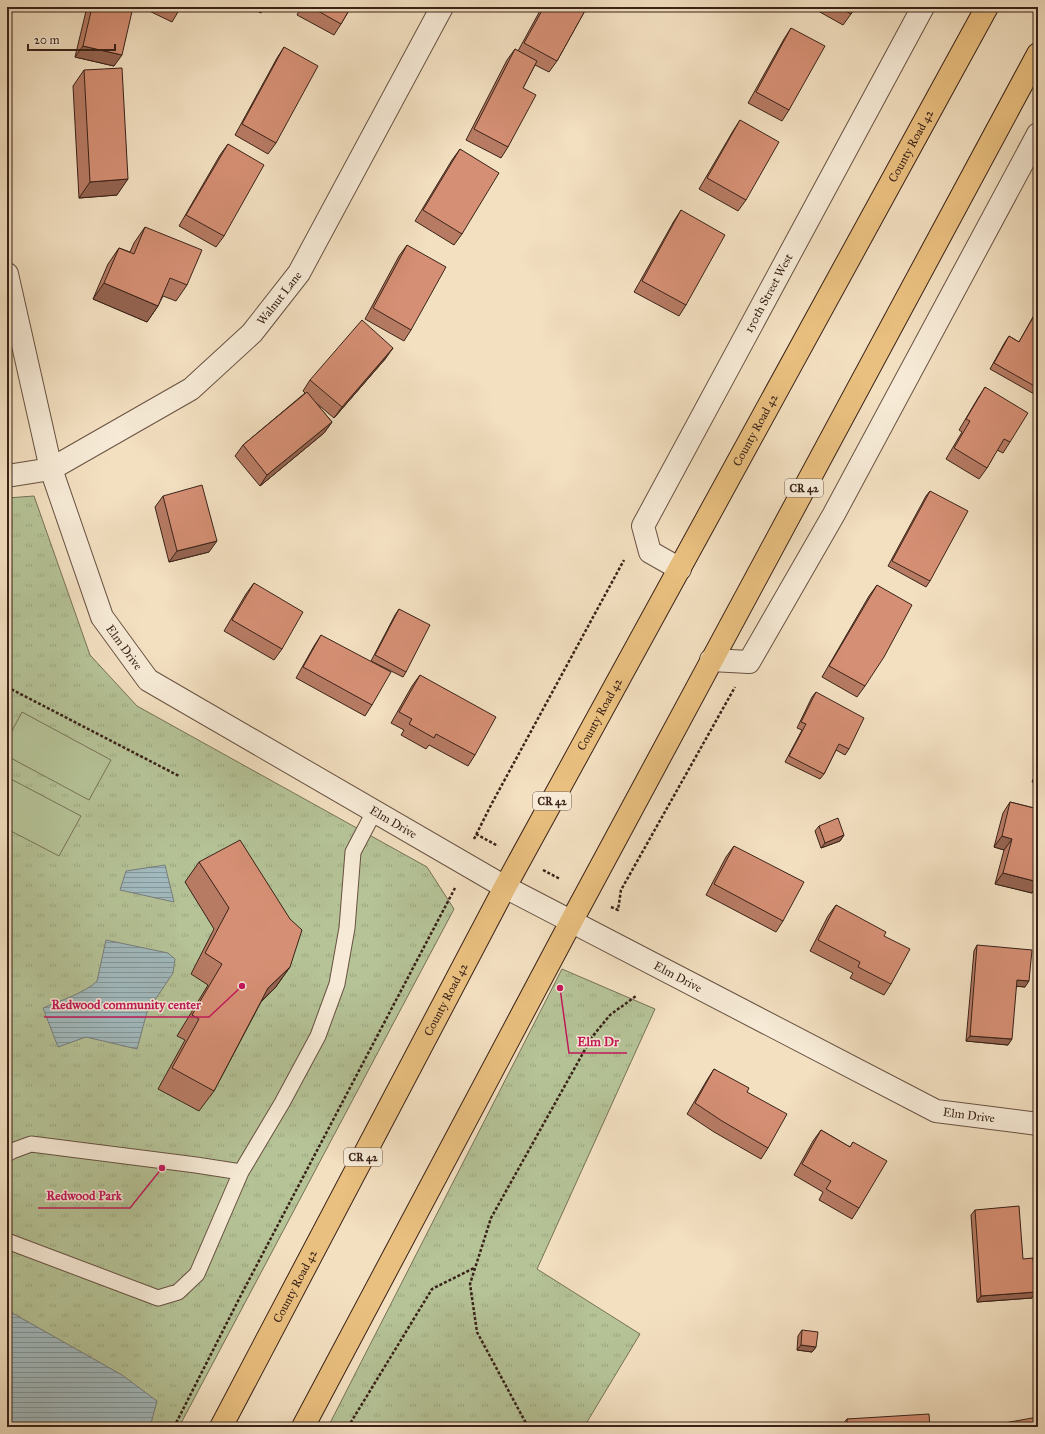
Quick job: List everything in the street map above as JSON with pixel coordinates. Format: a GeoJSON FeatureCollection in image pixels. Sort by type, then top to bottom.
{"type":"FeatureCollection","features":[{"type":"Feature","properties":{"kind":"highway","name":"County Road 42"},"geometry":{"type":"LineString","coordinates":[[221,1427],[505,887],[987,7]]}},
{"type":"Feature","properties":{"kind":"highway","name":"CR 42"},"geometry":{"type":"LineString","coordinates":[[303,1427],[570,922],[1038,54]]}},
{"type":"Feature","properties":{"kind":"street","name":"Walnut Lane"},"geometry":{"type":"LineString","coordinates":[[7,476],[51,469],[190,389],[252,333],[299,273],[442,7]]}},
{"type":"Feature","properties":{"kind":"street","name":"150th Street West"},"geometry":{"type":"LineString","coordinates":[[643,526],[923,7]]}},
{"type":"Feature","properties":{"kind":"street"},"geometry":{"type":"LineString","coordinates":[[711,660],[749,662],[834,514],[1038,134]]}},
{"type":"Feature","properties":{"kind":"street","name":"Elm Drive"},"geometry":{"type":"LineString","coordinates":[[7,274],[51,469],[102,617],[148,680],[505,887],[936,1111],[1038,1124]]}},
{"type":"Feature","properties":{"kind":"street"},"geometry":{"type":"LineString","coordinates":[[643,526],[650,552],[680,568]]}},
{"type":"Feature","properties":{"kind":"lane"},"geometry":{"type":"LineString","coordinates":[[7,1241],[158,1298],[178,1292],[197,1274],[241,1172],[282,1103],[318,1036],[337,984],[348,928],[353,852],[374,812]]}},
{"type":"Feature","properties":{"kind":"lane"},"geometry":{"type":"LineString","coordinates":[[7,1154],[31,1144],[241,1172]]}},
{"type":"Feature","properties":{"kind":"path"},"geometry":{"type":"LineString","coordinates":[[174,1427],[240,1297],[467,865],[476,834],[491,805],[643,526]]}},
{"type":"Feature","properties":{"kind":"path"},"geometry":{"type":"LineString","coordinates":[[611,907],[618,910],[621,890],[749,662]]}},
{"type":"Feature","properties":{"kind":"path"},"geometry":{"type":"LineString","coordinates":[[7,687],[179,776]]}},
{"type":"Feature","properties":{"kind":"path"},"geometry":{"type":"LineString","coordinates":[[528,1427],[477,1332],[470,1284],[491,1218],[592,1037],[610,1015],[636,996]]}},
{"type":"Feature","properties":{"kind":"path"},"geometry":{"type":"LineString","coordinates":[[348,1427],[432,1290],[475,1268]]}},
{"type":"Feature","properties":{"kind":"green space"},"geometry":{"type":"Polygon","coordinates":[[[34,496],[90,655],[137,706],[427,867],[454,909],[179,1427],[7,1427],[7,498],[34,496]]]}},
{"type":"Feature","properties":{"kind":"green space"},"geometry":{"type":"Polygon","coordinates":[[[22,712],[111,760],[89,800],[7,756],[7,740],[22,712]]]}},
{"type":"Feature","properties":{"kind":"green space"},"geometry":{"type":"Polygon","coordinates":[[[7,777],[81,816],[59,856],[7,829],[7,777]]]}},
{"type":"Feature","properties":{"kind":"green space"},"geometry":{"type":"Polygon","coordinates":[[[562,969],[655,1009],[537,1269],[640,1334],[584,1427],[328,1427],[562,969]]]}},
{"type":"Feature","properties":{"kind":"water"},"geometry":{"type":"Polygon","coordinates":[[[165,865],[174,902],[120,890],[126,871],[165,865]]]}},
{"type":"Feature","properties":{"kind":"water"},"geometry":{"type":"Polygon","coordinates":[[[106,940],[168,953],[175,959],[173,973],[147,1012],[137,1049],[86,1037],[58,1047],[43,1008],[79,993],[97,981],[106,940]]]}},
{"type":"Feature","properties":{"kind":"water"},"geometry":{"type":"Polygon","coordinates":[[[7,1310],[122,1375],[157,1401],[150,1427],[7,1427],[7,1310]]]}},
{"type":"Feature","properties":{"kind":"building"},"geometry":{"type":"Polygon","coordinates":[[[92,7],[133,7],[122,55],[83,46],[92,7]]]}},
{"type":"Feature","properties":{"kind":"building"},"geometry":{"type":"Polygon","coordinates":[[[172,7],[181,7],[179,11],[172,7]]]}},
{"type":"Feature","properties":{"kind":"building"},"geometry":{"type":"Polygon","coordinates":[[[311,7],[351,7],[341,24],[311,7]]]}},
{"type":"Feature","properties":{"kind":"building"},"geometry":{"type":"Polygon","coordinates":[[[544,7],[587,7],[557,61],[524,43],[544,7]]]}},
{"type":"Feature","properties":{"kind":"building"},"geometry":{"type":"Polygon","coordinates":[[[838,7],[855,7],[851,14],[838,7]]]}},
{"type":"Feature","properties":{"kind":"building"},"geometry":{"type":"Polygon","coordinates":[[[791,28],[825,46],[789,110],[756,92],[791,28]]]}},
{"type":"Feature","properties":{"kind":"building"},"geometry":{"type":"Polygon","coordinates":[[[284,47],[318,66],[276,143],[242,124],[284,47]]]}},
{"type":"Feature","properties":{"kind":"building"},"geometry":{"type":"Polygon","coordinates":[[[515,49],[537,61],[523,88],[536,95],[508,147],[474,129],[515,49]]]}},
{"type":"Feature","properties":{"kind":"building"},"geometry":{"type":"Polygon","coordinates":[[[122,68],[128,179],[90,182],[84,70],[122,68]]]}},
{"type":"Feature","properties":{"kind":"building"},"geometry":{"type":"Polygon","coordinates":[[[740,120],[779,142],[746,200],[707,178],[740,120]]]}},
{"type":"Feature","properties":{"kind":"building"},"geometry":{"type":"Polygon","coordinates":[[[228,144],[264,165],[224,236],[186,215],[228,144]]]}},
{"type":"Feature","properties":{"kind":"building"},"geometry":{"type":"Polygon","coordinates":[[[460,149],[499,173],[462,234],[423,210],[460,149]]]}},
{"type":"Feature","properties":{"kind":"building"},"geometry":{"type":"Polygon","coordinates":[[[681,210],[725,235],[686,305],[642,281],[681,210]]]}},
{"type":"Feature","properties":{"kind":"building"},"geometry":{"type":"Polygon","coordinates":[[[145,227],[202,250],[187,285],[170,278],[158,306],[104,283],[119,248],[134,254],[145,227]]]}},
{"type":"Feature","properties":{"kind":"building"},"geometry":{"type":"Polygon","coordinates":[[[407,245],[446,267],[411,330],[373,308],[407,245]]]}},
{"type":"Feature","properties":{"kind":"building"},"geometry":{"type":"Polygon","coordinates":[[[1038,309],[1038,388],[994,363],[1009,336],[1019,342],[1038,309]]]}},
{"type":"Feature","properties":{"kind":"building"},"geometry":{"type":"Polygon","coordinates":[[[362,320],[393,348],[342,407],[310,380],[362,320]]]}},
{"type":"Feature","properties":{"kind":"building"},"geometry":{"type":"Polygon","coordinates":[[[985,387],[1028,413],[1010,442],[1004,439],[987,468],[954,448],[970,421],[966,419],[985,387]]]}},
{"type":"Feature","properties":{"kind":"building"},"geometry":{"type":"Polygon","coordinates":[[[307,392],[332,422],[267,475],[243,445],[307,392]]]}},
{"type":"Feature","properties":{"kind":"building"},"geometry":{"type":"Polygon","coordinates":[[[202,485],[217,541],[177,551],[163,496],[202,485]]]}},
{"type":"Feature","properties":{"kind":"building"},"geometry":{"type":"Polygon","coordinates":[[[930,491],[968,511],[930,581],[892,561],[930,491]]]}},
{"type":"Feature","properties":{"kind":"building"},"geometry":{"type":"Polygon","coordinates":[[[254,583],[303,612],[282,649],[232,620],[254,583]]]}},
{"type":"Feature","properties":{"kind":"building"},"geometry":{"type":"Polygon","coordinates":[[[877,585],[912,605],[884,657],[865,686],[829,666],[877,585]]]}},
{"type":"Feature","properties":{"kind":"building"},"geometry":{"type":"Polygon","coordinates":[[[399,609],[430,625],[406,672],[375,655],[399,609]]]}},
{"type":"Feature","properties":{"kind":"building"},"geometry":{"type":"Polygon","coordinates":[[[321,635],[391,672],[372,705],[303,667],[321,635]]]}},
{"type":"Feature","properties":{"kind":"building"},"geometry":{"type":"Polygon","coordinates":[[[420,675],[496,717],[475,755],[436,734],[434,738],[409,724],[412,719],[399,712],[420,675]]]}},
{"type":"Feature","properties":{"kind":"building"},"geometry":{"type":"Polygon","coordinates":[[[816,692],[864,718],[849,749],[839,744],[824,774],[789,756],[806,724],[801,722],[816,692]]]}},
{"type":"Feature","properties":{"kind":"building"},"geometry":{"type":"Polygon","coordinates":[[[1010,802],[1038,809],[1038,882],[1003,873],[1012,839],[1002,836],[1010,802]]]}},
{"type":"Feature","properties":{"kind":"building"},"geometry":{"type":"Polygon","coordinates":[[[838,818],[844,835],[825,843],[819,826],[838,818]]]}},
{"type":"Feature","properties":{"kind":"building"},"geometry":{"type":"Polygon","coordinates":[[[240,840],[290,919],[302,930],[290,967],[268,988],[214,1091],[172,1068],[199,1019],[192,1015],[222,964],[205,953],[229,908],[199,862],[240,840]]]}},
{"type":"Feature","properties":{"kind":"building"},"geometry":{"type":"Polygon","coordinates":[[[734,846],[804,882],[783,921],[714,884],[734,846]]]}},
{"type":"Feature","properties":{"kind":"building"},"geometry":{"type":"Polygon","coordinates":[[[836,905],[886,932],[884,936],[910,949],[891,984],[858,967],[860,962],[818,940],[836,905]]]}},
{"type":"Feature","properties":{"kind":"building"},"geometry":{"type":"Polygon","coordinates":[[[977,945],[1032,950],[1029,981],[1017,980],[1012,1039],[970,1036],[977,945]]]}},
{"type":"Feature","properties":{"kind":"building"},"geometry":{"type":"Polygon","coordinates":[[[714,1069],[749,1088],[747,1092],[787,1114],[768,1148],[695,1103],[714,1069]]]}},
{"type":"Feature","properties":{"kind":"building"},"geometry":{"type":"Polygon","coordinates":[[[821,1130],[850,1147],[853,1142],[887,1161],[859,1208],[826,1189],[831,1181],[802,1164],[821,1130]]]}},
{"type":"Feature","properties":{"kind":"building"},"geometry":{"type":"Polygon","coordinates":[[[1019,1206],[1023,1259],[1033,1258],[1036,1292],[981,1296],[975,1210],[1019,1206]]]}},
{"type":"Feature","properties":{"kind":"building"},"geometry":{"type":"Polygon","coordinates":[[[802,1330],[818,1332],[816,1347],[801,1345],[802,1330]]]}},
{"type":"Feature","properties":{"kind":"building"},"geometry":{"type":"Polygon","coordinates":[[[929,1414],[930,1427],[848,1427],[847,1419],[929,1414]]]}},
{"type":"Feature","properties":{"kind":"building"},"geometry":{"type":"Polygon","coordinates":[[[1038,1417],[1038,1427],[994,1427],[993,1425],[1038,1417]]]}},
{"type":"Feature","properties":{"kind":"building"},"geometry":{"type":"Polygon","coordinates":[[[787,1423],[791,1427],[784,1427],[787,1423]]]}},
{"type":"Feature","properties":{"kind":"place","name":"Redwood community center"},"geometry":{"type":"Point","coordinates":[242,986]}},
{"type":"Feature","properties":{"kind":"place","name":"Elm Dr"},"geometry":{"type":"Point","coordinates":[560,988]}},
{"type":"Feature","properties":{"kind":"place","name":"Redwood Park"},"geometry":{"type":"Point","coordinates":[162,1168]}}]}
